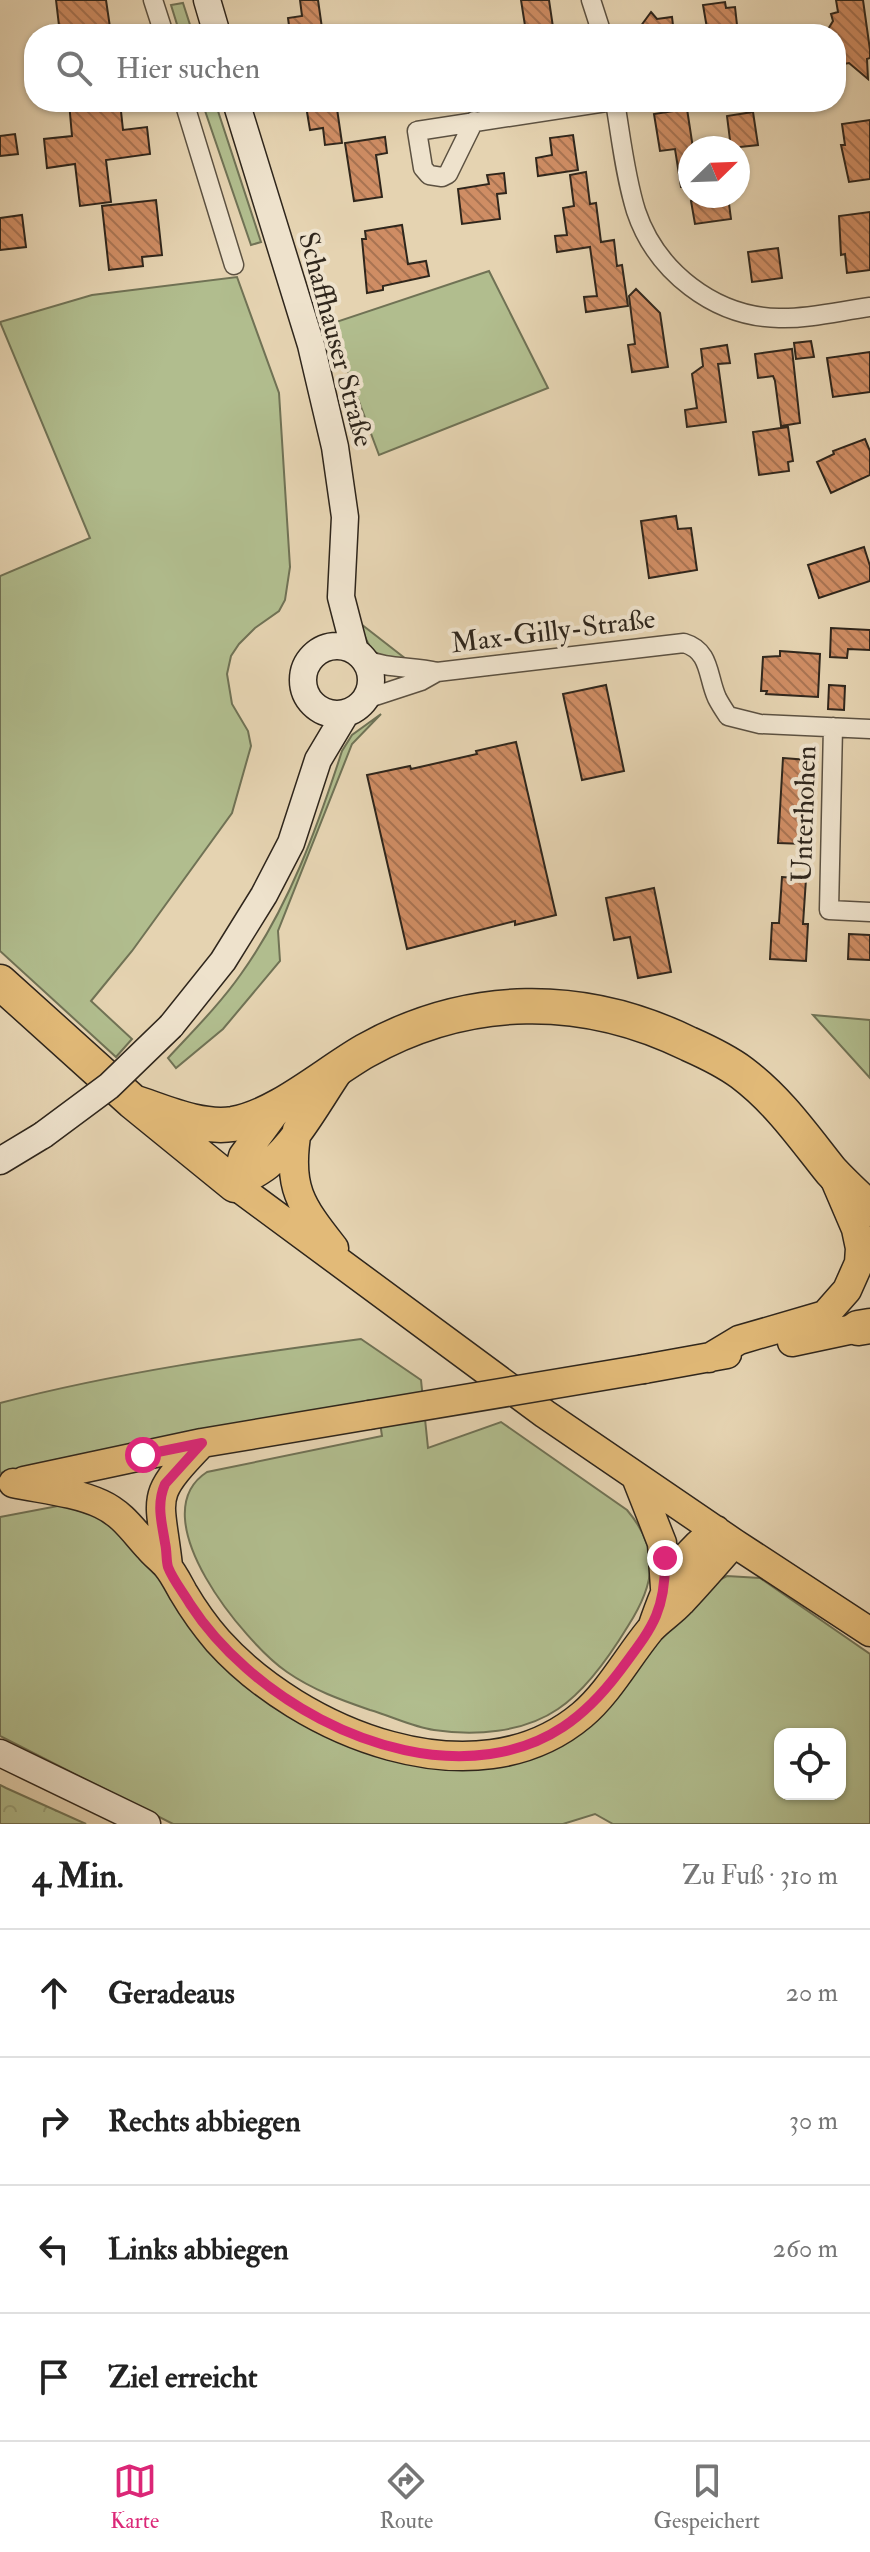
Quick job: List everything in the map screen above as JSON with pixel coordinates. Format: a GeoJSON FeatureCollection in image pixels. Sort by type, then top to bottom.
{"type":"FeatureCollection","features":[{"type":"Feature","properties":{"kind":"highway"},"geometry":{"type":"LineString","coordinates":[[0,982],[133,1102],[235,1185]]}},
{"type":"Feature","properties":{"kind":"highway"},"geometry":{"type":"LineString","coordinates":[[133,1102],[194,1121],[221,1125],[289,1117],[341,1067],[404,1032],[451,1016],[492,1007],[533,1005],[596,1012],[671,1035],[739,1071],[772,1097],[832,1172],[870,1209]]}},
{"type":"Feature","properties":{"kind":"main road"},"geometry":{"type":"LineString","coordinates":[[207,0],[214,24]]}},
{"type":"Feature","properties":{"kind":"main road","name":"Schaffhauser Straße"},"geometry":{"type":"LineString","coordinates":[[239,112],[311,345],[335,447],[345,517],[341,597],[323,649]]}},
{"type":"Feature","properties":{"kind":"main road","name":"Schaffhauser Straße"},"geometry":{"type":"LineString","coordinates":[[341,597],[359,655]]}},
{"type":"Feature","properties":{"kind":"main road"},"geometry":{"type":"LineString","coordinates":[[0,1161],[43,1135],[109,1086],[171,1026],[223,961],[264,895],[291,843],[318,760],[356,706],[371,679],[359,655],[342,646],[323,649],[312,658],[304,674],[305,692],[316,707],[330,714],[356,706]]}},
{"type":"Feature","properties":{"kind":"main road"},"geometry":{"type":"LineString","coordinates":[[316,707],[318,760]]}},
{"type":"Feature","properties":{"kind":"main road"},"geometry":{"type":"LineString","coordinates":[[289,1117],[243,1156],[235,1185],[357,1277],[636,1477],[870,1632]]}},
{"type":"Feature","properties":{"kind":"main road"},"geometry":{"type":"LineString","coordinates":[[289,1117],[298,1197],[357,1277]]}},
{"type":"Feature","properties":{"kind":"main road"},"geometry":{"type":"LineString","coordinates":[[709,1358],[739,1340],[825,1315],[847,1290],[859,1263],[860,1248],[856,1229],[832,1172]]}},
{"type":"Feature","properties":{"kind":"main road"},"geometry":{"type":"LineString","coordinates":[[6,1485],[202,1443],[709,1358],[866,1327]]}},
{"type":"Feature","properties":{"kind":"main road"},"geometry":{"type":"LineString","coordinates":[[168,1566],[160,1515],[161,1493],[172,1474],[202,1443]]}},
{"type":"Feature","properties":{"kind":"main road"},"geometry":{"type":"LineString","coordinates":[[636,1477],[662,1543],[665,1588]]}},
{"type":"Feature","properties":{"kind":"main road"},"geometry":{"type":"LineString","coordinates":[[6,1485],[101,1504],[121,1517],[168,1566],[196,1613],[218,1640],[257,1678],[281,1696],[327,1723],[378,1743],[452,1756],[490,1754],[521,1747],[553,1734],[582,1715],[652,1628],[679,1604],[725,1537]]}},
{"type":"Feature","properties":{"kind":"main road"},"geometry":{"type":"LineString","coordinates":[[652,1628],[665,1588],[683,1557],[725,1537]]}},
{"type":"Feature","properties":{"kind":"main road"},"geometry":{"type":"LineString","coordinates":[[0,1753],[147,1824]]}},
{"type":"Feature","properties":{"kind":"street"},"geometry":{"type":"LineString","coordinates":[[153,0],[161,24]]}},
{"type":"Feature","properties":{"kind":"street"},"geometry":{"type":"LineString","coordinates":[[591,0],[599,24]]}},
{"type":"Feature","properties":{"kind":"street"},"geometry":{"type":"LineString","coordinates":[[187,112],[234,265]]}},
{"type":"Feature","properties":{"kind":"street"},"geometry":{"type":"LineString","coordinates":[[474,121],[537,112]]}},
{"type":"Feature","properties":{"kind":"street"},"geometry":{"type":"LineString","coordinates":[[617,112],[635,207],[641,223],[650,242],[670,269],[691,287],[712,302],[757,317],[792,318],[870,307]]}},
{"type":"Feature","properties":{"kind":"street","name":"Max-Gilly-Straße"},"geometry":{"type":"LineString","coordinates":[[359,655],[380,666],[417,667],[437,672],[684,643],[693,646],[706,660],[717,697],[728,716],[760,724],[870,729]]}},
{"type":"Feature","properties":{"kind":"street","name":"Max-Gilly-Straße"},"geometry":{"type":"LineString","coordinates":[[356,706],[437,672]]}},
{"type":"Feature","properties":{"kind":"street","name":"Unterhohen"},"geometry":{"type":"LineString","coordinates":[[833,727],[829,910],[870,912]]}},
{"type":"Feature","properties":{"kind":"green space"},"geometry":{"type":"Polygon","coordinates":[[[183,3],[190,24],[177,24],[171,5],[183,3]]]}},
{"type":"Feature","properties":{"kind":"green space"},"geometry":{"type":"Polygon","coordinates":[[[205,112],[218,112],[261,242],[251,245],[205,112]]]}},
{"type":"Feature","properties":{"kind":"green space"},"geometry":{"type":"Polygon","coordinates":[[[489,271],[548,388],[379,455],[330,324],[489,271]]]}},
{"type":"Feature","properties":{"kind":"green space"},"geometry":{"type":"Polygon","coordinates":[[[237,277],[279,393],[290,567],[285,600],[279,611],[255,628],[231,656],[227,674],[232,704],[248,731],[251,746],[232,813],[132,951],[91,1001],[132,1039],[116,1057],[0,951],[0,576],[90,538],[0,322],[92,295],[237,277]]]}},
{"type":"Feature","properties":{"kind":"green space"},"geometry":{"type":"Polygon","coordinates":[[[361,624],[406,659],[375,652],[367,642],[361,624]]]}},
{"type":"Feature","properties":{"kind":"green space"},"geometry":{"type":"Polygon","coordinates":[[[381,714],[352,744],[278,931],[280,961],[223,1029],[176,1068],[168,1058],[233,985],[274,922],[312,838],[342,751],[352,735],[381,714]]]}},
{"type":"Feature","properties":{"kind":"green space"},"geometry":{"type":"Polygon","coordinates":[[[813,1015],[870,1020],[870,1078],[813,1015]]]}},
{"type":"Feature","properties":{"kind":"green space"},"geometry":{"type":"Polygon","coordinates":[[[361,1339],[421,1380],[428,1448],[501,1422],[627,1510],[645,1539],[649,1553],[649,1581],[637,1611],[588,1682],[558,1709],[544,1717],[498,1731],[449,1732],[418,1726],[338,1698],[297,1678],[269,1657],[225,1608],[206,1578],[191,1547],[185,1518],[189,1492],[207,1472],[382,1436],[377,1402],[0,1473],[0,1403],[135,1373],[361,1339]]]}},
{"type":"Feature","properties":{"kind":"green space"},"geometry":{"type":"Polygon","coordinates":[[[63,1505],[110,1521],[263,1693],[305,1726],[335,1739],[431,1766],[597,1716],[673,1624],[715,1582],[727,1576],[760,1578],[870,1654],[870,1824],[613,1824],[595,1814],[563,1824],[173,1824],[0,1736],[0,1517],[63,1505]]]}},
{"type":"Feature","properties":{"kind":"green space"},"geometry":{"type":"Polygon","coordinates":[[[0,1785],[6,1788],[86,1824],[0,1824],[0,1785]]]}},
{"type":"Feature","properties":{"kind":"building"},"geometry":{"type":"Polygon","coordinates":[[[56,0],[106,0],[110,24],[59,24],[56,0]]]}},
{"type":"Feature","properties":{"kind":"building"},"geometry":{"type":"Polygon","coordinates":[[[300,0],[318,0],[321,24],[289,24],[288,18],[302,16],[300,0]]]}},
{"type":"Feature","properties":{"kind":"building"},"geometry":{"type":"Polygon","coordinates":[[[521,0],[549,0],[553,24],[525,24],[521,0]]]}},
{"type":"Feature","properties":{"kind":"building"},"geometry":{"type":"Polygon","coordinates":[[[836,0],[863,0],[870,50],[868,79],[846,64],[846,24],[831,24],[831,14],[838,12],[836,0]]]}},
{"type":"Feature","properties":{"kind":"building"},"geometry":{"type":"Polygon","coordinates":[[[725,2],[726,8],[735,7],[737,24],[706,24],[703,5],[725,2]]]}},
{"type":"Feature","properties":{"kind":"building"},"geometry":{"type":"Polygon","coordinates":[[[651,12],[657,19],[672,17],[673,24],[642,24],[651,12]]]}},
{"type":"Feature","properties":{"kind":"building"},"geometry":{"type":"Polygon","coordinates":[[[70,112],[121,112],[123,130],[147,127],[150,154],[106,160],[111,202],[80,206],[75,164],[47,168],[44,139],[72,136],[70,112]]]}},
{"type":"Feature","properties":{"kind":"building"},"geometry":{"type":"Polygon","coordinates":[[[307,112],[337,112],[342,143],[325,145],[323,128],[310,130],[307,112]]]}},
{"type":"Feature","properties":{"kind":"building"},"geometry":{"type":"Polygon","coordinates":[[[687,112],[691,136],[678,136],[678,168],[675,149],[660,151],[654,114],[687,112]]]}},
{"type":"Feature","properties":{"kind":"building"},"geometry":{"type":"Polygon","coordinates":[[[753,112],[758,145],[750,146],[750,136],[730,136],[727,116],[753,112]]]}},
{"type":"Feature","properties":{"kind":"building"},"geometry":{"type":"Polygon","coordinates":[[[870,120],[870,179],[849,182],[841,145],[845,145],[842,124],[870,120]]]}},
{"type":"Feature","properties":{"kind":"building"},"geometry":{"type":"Polygon","coordinates":[[[15,134],[18,154],[0,156],[0,136],[15,134]]]}},
{"type":"Feature","properties":{"kind":"building"},"geometry":{"type":"Polygon","coordinates":[[[573,135],[578,170],[538,176],[536,158],[552,155],[550,138],[573,135]]]}},
{"type":"Feature","properties":{"kind":"building"},"geometry":{"type":"Polygon","coordinates":[[[385,137],[387,153],[376,155],[382,197],[354,201],[345,143],[385,137]]]}},
{"type":"Feature","properties":{"kind":"building"},"geometry":{"type":"Polygon","coordinates":[[[586,172],[590,204],[596,203],[601,242],[614,240],[617,266],[622,265],[628,306],[586,312],[584,297],[597,296],[590,247],[557,252],[555,236],[567,235],[563,208],[574,206],[570,175],[586,172]]]}},
{"type":"Feature","properties":{"kind":"building"},"geometry":{"type":"Polygon","coordinates":[[[504,173],[506,193],[497,194],[500,219],[462,224],[458,189],[489,184],[487,175],[504,173]]]}},
{"type":"Feature","properties":{"kind":"building"},"geometry":{"type":"Polygon","coordinates":[[[156,200],[162,255],[142,257],[143,266],[109,270],[102,206],[156,200]]]}},
{"type":"Feature","properties":{"kind":"building"},"geometry":{"type":"Polygon","coordinates":[[[692,208],[730,208],[731,219],[695,224],[692,208]]]}},
{"type":"Feature","properties":{"kind":"building"},"geometry":{"type":"Polygon","coordinates":[[[870,212],[870,270],[847,273],[845,254],[841,255],[839,216],[870,212]]]}},
{"type":"Feature","properties":{"kind":"building"},"geometry":{"type":"Polygon","coordinates":[[[22,215],[26,247],[0,250],[0,218],[22,215]]]}},
{"type":"Feature","properties":{"kind":"building"},"geometry":{"type":"Polygon","coordinates":[[[402,225],[408,264],[426,261],[429,276],[383,286],[383,290],[367,293],[362,239],[366,239],[365,231],[402,225]]]}},
{"type":"Feature","properties":{"kind":"building"},"geometry":{"type":"Polygon","coordinates":[[[778,248],[782,278],[752,282],[748,252],[778,248]]]}},
{"type":"Feature","properties":{"kind":"building"},"geometry":{"type":"Polygon","coordinates":[[[636,289],[660,313],[668,367],[632,372],[628,345],[635,344],[629,296],[636,289]]]}},
{"type":"Feature","properties":{"kind":"building"},"geometry":{"type":"Polygon","coordinates":[[[811,341],[814,357],[796,359],[794,343],[811,341]]]}},
{"type":"Feature","properties":{"kind":"building"},"geometry":{"type":"Polygon","coordinates":[[[727,345],[730,363],[718,364],[726,422],[687,427],[685,410],[697,408],[692,374],[703,366],[701,349],[727,345]]]}},
{"type":"Feature","properties":{"kind":"building"},"geometry":{"type":"Polygon","coordinates":[[[792,349],[800,423],[781,426],[775,381],[773,376],[758,378],[755,354],[792,349]]]}},
{"type":"Feature","properties":{"kind":"building"},"geometry":{"type":"Polygon","coordinates":[[[870,352],[870,392],[833,397],[827,358],[870,352]]]}},
{"type":"Feature","properties":{"kind":"building"},"geometry":{"type":"Polygon","coordinates":[[[788,427],[793,461],[788,462],[789,471],[759,475],[753,432],[788,427]]]}},
{"type":"Feature","properties":{"kind":"building"},"geometry":{"type":"Polygon","coordinates":[[[865,439],[870,451],[870,475],[831,493],[817,462],[834,454],[833,451],[865,439]]]}},
{"type":"Feature","properties":{"kind":"building"},"geometry":{"type":"Polygon","coordinates":[[[676,516],[678,529],[691,528],[697,570],[649,578],[641,521],[676,516]]]}},
{"type":"Feature","properties":{"kind":"building"},"geometry":{"type":"Polygon","coordinates":[[[864,547],[870,566],[870,581],[819,598],[808,565],[864,547]]]}},
{"type":"Feature","properties":{"kind":"building"},"geometry":{"type":"Polygon","coordinates":[[[831,628],[870,630],[870,650],[848,649],[847,658],[830,657],[831,628]]]}},
{"type":"Feature","properties":{"kind":"building"},"geometry":{"type":"Polygon","coordinates":[[[780,651],[820,654],[818,697],[766,694],[767,691],[761,691],[763,657],[780,656],[780,651]]]}},
{"type":"Feature","properties":{"kind":"building"},"geometry":{"type":"Polygon","coordinates":[[[606,685],[624,771],[582,780],[563,694],[606,685]]]}},
{"type":"Feature","properties":{"kind":"building"},"geometry":{"type":"Polygon","coordinates":[[[829,685],[845,686],[844,710],[828,709],[829,685]]]}},
{"type":"Feature","properties":{"kind":"building"},"geometry":{"type":"Polygon","coordinates":[[[516,742],[556,915],[515,925],[515,921],[407,949],[367,775],[410,766],[411,769],[516,742]]]}},
{"type":"Feature","properties":{"kind":"building"},"geometry":{"type":"Polygon","coordinates":[[[783,758],[808,760],[805,844],[778,843],[783,758]]]}},
{"type":"Feature","properties":{"kind":"building"},"geometry":{"type":"Polygon","coordinates":[[[782,877],[806,879],[803,924],[808,924],[806,961],[770,959],[772,923],[779,923],[782,877]]]}},
{"type":"Feature","properties":{"kind":"building"},"geometry":{"type":"Polygon","coordinates":[[[654,888],[671,972],[638,978],[630,937],[614,940],[606,898],[654,888]]]}},
{"type":"Feature","properties":{"kind":"building"},"geometry":{"type":"Polygon","coordinates":[[[849,934],[870,935],[870,960],[848,959],[849,934]]]}},
{"type":"Feature","properties":{"kind":"route"},"geometry":{"type":"LineString","coordinates":[[143,1455],[202,1443],[165,1484],[161,1493],[160,1515],[168,1566],[196,1613],[218,1640],[257,1678],[327,1723],[378,1743],[410,1751],[452,1756],[490,1754],[521,1747],[553,1734],[582,1715],[652,1628],[665,1588],[665,1558]]}}]}
